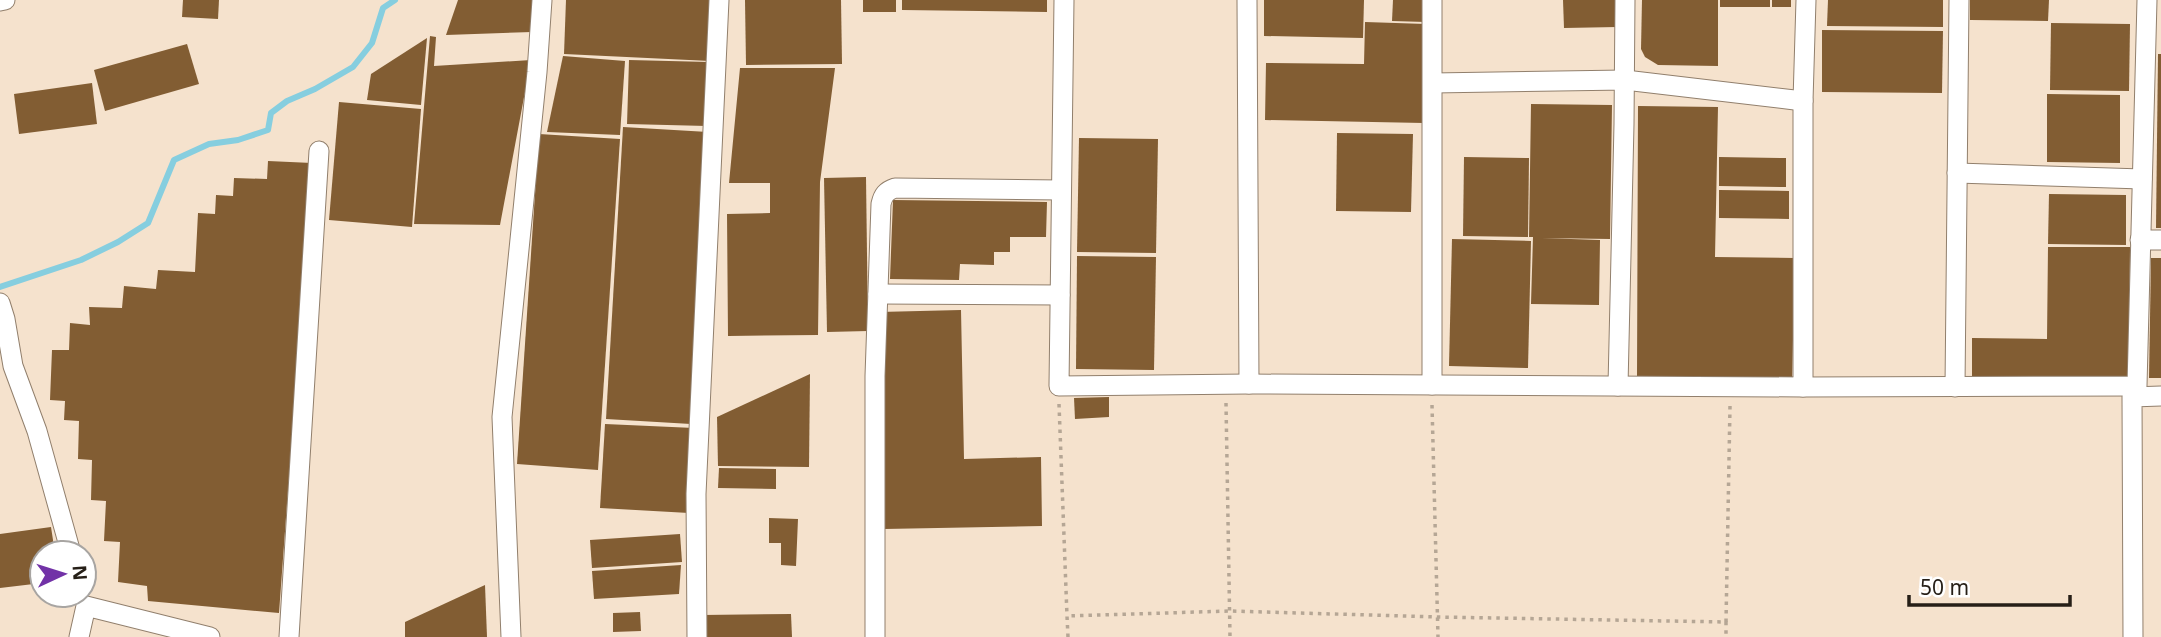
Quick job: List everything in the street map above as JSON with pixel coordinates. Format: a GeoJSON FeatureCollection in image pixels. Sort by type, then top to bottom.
{"type":"FeatureCollection","features":[{"type":"Feature","properties":{"kind":"street"},"geometry":{"type":"LineString","coordinates":[[511,637],[502,417],[542,0]]}},
{"type":"Feature","properties":{"kind":"street"},"geometry":{"type":"LineString","coordinates":[[697,637],[696,494],[719,0]]}},
{"type":"Feature","properties":{"kind":"street"},"geometry":{"type":"LineString","coordinates":[[1064,0],[1059,386],[1250,384],[1731,387],[2137,386],[2147,0]]}},
{"type":"Feature","properties":{"kind":"street"},"geometry":{"type":"LineString","coordinates":[[1247,0],[1250,384]]}},
{"type":"Feature","properties":{"kind":"street"},"geometry":{"type":"LineString","coordinates":[[1432,0],[1432,385]]}},
{"type":"Feature","properties":{"kind":"street"},"geometry":{"type":"LineString","coordinates":[[1618,386],[1625,0]]}},
{"type":"Feature","properties":{"kind":"street"},"geometry":{"type":"LineString","coordinates":[[1803,387],[1803,101],[1806,0]]}},
{"type":"Feature","properties":{"kind":"street"},"geometry":{"type":"LineString","coordinates":[[1955,387],[1959,0]]}},
{"type":"Feature","properties":{"kind":"street"},"geometry":{"type":"LineString","coordinates":[[1433,83],[1625,80],[1803,101]]}},
{"type":"Feature","properties":{"kind":"street"},"geometry":{"type":"LineString","coordinates":[[289,637],[319,151]]}},
{"type":"Feature","properties":{"kind":"street"},"geometry":{"type":"LineString","coordinates":[[1957,173],[2142,178]]}},
{"type":"Feature","properties":{"kind":"street"},"geometry":{"type":"LineString","coordinates":[[875,637],[875,376],[883,196],[895,188],[1061,190]]}},
{"type":"Feature","properties":{"kind":"street"},"geometry":{"type":"LineString","coordinates":[[2140,240],[2161,240]]}},
{"type":"Feature","properties":{"kind":"street"},"geometry":{"type":"LineString","coordinates":[[878,294],[1060,295]]}},
{"type":"Feature","properties":{"kind":"street"},"geometry":{"type":"LineString","coordinates":[[2,311],[13,366],[37,431],[67,539]]}},
{"type":"Feature","properties":{"kind":"street"},"geometry":{"type":"LineString","coordinates":[[2133,637],[2132,397],[2161,396]]}},
{"type":"Feature","properties":{"kind":"street"},"geometry":{"type":"LineString","coordinates":[[98,604],[211,637]]}},
{"type":"Feature","properties":{"kind":"street"},"geometry":{"type":"LineString","coordinates":[[79,637],[84,609]]}},
{"type":"Feature","properties":{"kind":"path"},"geometry":{"type":"LineString","coordinates":[[1226,384],[1230,637]]}},
{"type":"Feature","properties":{"kind":"path"},"geometry":{"type":"LineString","coordinates":[[1432,385],[1438,637]]}},
{"type":"Feature","properties":{"kind":"path"},"geometry":{"type":"LineString","coordinates":[[1059,386],[1068,637]]}},
{"type":"Feature","properties":{"kind":"path"},"geometry":{"type":"LineString","coordinates":[[1726,637],[1731,387]]}},
{"type":"Feature","properties":{"kind":"path"},"geometry":{"type":"LineString","coordinates":[[1067,616],[1230,611],[1726,622]]}},
{"type":"Feature","properties":{"kind":"building"},"geometry":{"type":"Polygon","coordinates":[[[183,0],[219,0],[218,19],[182,17],[183,0]]]}},
{"type":"Feature","properties":{"kind":"building"},"geometry":{"type":"Polygon","coordinates":[[[458,0],[533,0],[532,32],[446,35],[458,0]]]}},
{"type":"Feature","properties":{"kind":"building"},"geometry":{"type":"Polygon","coordinates":[[[566,0],[713,0],[710,61],[564,54],[566,0]]]}},
{"type":"Feature","properties":{"kind":"building"},"geometry":{"type":"Polygon","coordinates":[[[745,0],[841,0],[842,64],[746,65],[745,0]]]}},
{"type":"Feature","properties":{"kind":"building"},"geometry":{"type":"Polygon","coordinates":[[[863,0],[896,0],[896,12],[863,12],[863,0]]]}},
{"type":"Feature","properties":{"kind":"building"},"geometry":{"type":"Polygon","coordinates":[[[902,0],[1047,0],[1047,12],[902,10],[902,0]]]}},
{"type":"Feature","properties":{"kind":"building"},"geometry":{"type":"Polygon","coordinates":[[[1264,0],[1364,0],[1363,38],[1264,36],[1264,0]]]}},
{"type":"Feature","properties":{"kind":"building"},"geometry":{"type":"Polygon","coordinates":[[[1393,0],[1426,0],[1426,22],[1392,21],[1393,0]]]}},
{"type":"Feature","properties":{"kind":"building"},"geometry":{"type":"Polygon","coordinates":[[[1563,0],[1616,0],[1617,27],[1564,28],[1563,0]]]}},
{"type":"Feature","properties":{"kind":"building"},"geometry":{"type":"Polygon","coordinates":[[[1642,0],[1718,0],[1718,66],[1658,65],[1645,57],[1641,49],[1642,0]]]}},
{"type":"Feature","properties":{"kind":"building"},"geometry":{"type":"Polygon","coordinates":[[[1720,0],[1770,0],[1770,7],[1720,7],[1720,0]]]}},
{"type":"Feature","properties":{"kind":"building"},"geometry":{"type":"Polygon","coordinates":[[[1772,0],[1791,0],[1791,7],[1772,7],[1772,0]]]}},
{"type":"Feature","properties":{"kind":"building"},"geometry":{"type":"Polygon","coordinates":[[[1828,0],[1943,0],[1943,27],[1827,26],[1828,0]]]}},
{"type":"Feature","properties":{"kind":"building"},"geometry":{"type":"Polygon","coordinates":[[[1970,0],[2049,0],[2048,21],[1970,20],[1970,0]]]}},
{"type":"Feature","properties":{"kind":"building"},"geometry":{"type":"Polygon","coordinates":[[[1365,22],[1426,24],[1424,123],[1265,120],[1266,63],[1364,64],[1365,22]]]}},
{"type":"Feature","properties":{"kind":"building"},"geometry":{"type":"Polygon","coordinates":[[[2051,23],[2130,24],[2129,91],[2050,90],[2051,23]]]}},
{"type":"Feature","properties":{"kind":"building"},"geometry":{"type":"Polygon","coordinates":[[[1822,30],[1943,31],[1942,93],[1822,92],[1822,30]]]}},
{"type":"Feature","properties":{"kind":"building"},"geometry":{"type":"Polygon","coordinates":[[[430,36],[436,37],[434,66],[531,60],[500,225],[414,224],[430,36]]]}},
{"type":"Feature","properties":{"kind":"building"},"geometry":{"type":"Polygon","coordinates":[[[427,38],[421,105],[367,100],[371,74],[427,38]]]}},
{"type":"Feature","properties":{"kind":"building"},"geometry":{"type":"Polygon","coordinates":[[[187,44],[199,84],[105,111],[94,70],[187,44]]]}},
{"type":"Feature","properties":{"kind":"building"},"geometry":{"type":"Polygon","coordinates":[[[2158,54],[2161,54],[2161,228],[2156,228],[2158,54]]]}},
{"type":"Feature","properties":{"kind":"building"},"geometry":{"type":"Polygon","coordinates":[[[563,56],[625,61],[620,135],[547,132],[563,56]]]}},
{"type":"Feature","properties":{"kind":"building"},"geometry":{"type":"Polygon","coordinates":[[[629,60],[709,62],[707,126],[627,124],[629,60]]]}},
{"type":"Feature","properties":{"kind":"building"},"geometry":{"type":"Polygon","coordinates":[[[740,68],[835,68],[820,182],[818,335],[728,336],[727,214],[770,213],[770,183],[729,183],[740,68]]]}},
{"type":"Feature","properties":{"kind":"building"},"geometry":{"type":"Polygon","coordinates":[[[92,83],[97,124],[19,134],[14,94],[92,83]]]}},
{"type":"Feature","properties":{"kind":"building"},"geometry":{"type":"Polygon","coordinates":[[[2047,94],[2120,95],[2120,163],[2047,162],[2047,94]]]}},
{"type":"Feature","properties":{"kind":"building"},"geometry":{"type":"Polygon","coordinates":[[[339,102],[421,109],[412,227],[329,220],[339,102]]]}},
{"type":"Feature","properties":{"kind":"building"},"geometry":{"type":"Polygon","coordinates":[[[1531,104],[1612,105],[1610,239],[1542,238],[1600,240],[1599,305],[1531,304],[1531,104]]]}},
{"type":"Feature","properties":{"kind":"building"},"geometry":{"type":"Polygon","coordinates":[[[1638,106],[1718,107],[1715,257],[1795,258],[1792,381],[1637,380],[1638,106]]]}},
{"type":"Feature","properties":{"kind":"building"},"geometry":{"type":"Polygon","coordinates":[[[623,127],[708,132],[691,424],[606,419],[623,127]]]}},
{"type":"Feature","properties":{"kind":"building"},"geometry":{"type":"Polygon","coordinates":[[[1337,133],[1413,134],[1411,212],[1336,211],[1337,133]]]}},
{"type":"Feature","properties":{"kind":"building"},"geometry":{"type":"Polygon","coordinates":[[[539,134],[620,139],[598,470],[517,464],[539,134]]]}},
{"type":"Feature","properties":{"kind":"building"},"geometry":{"type":"Polygon","coordinates":[[[1079,138],[1158,139],[1156,253],[1077,252],[1079,138]]]}},
{"type":"Feature","properties":{"kind":"building"},"geometry":{"type":"Polygon","coordinates":[[[1464,157],[1529,158],[1528,237],[1463,236],[1464,157]]]}},
{"type":"Feature","properties":{"kind":"building"},"geometry":{"type":"Polygon","coordinates":[[[1719,157],[1786,158],[1786,187],[1719,186],[1719,157]]]}},
{"type":"Feature","properties":{"kind":"building"},"geometry":{"type":"Polygon","coordinates":[[[268,161],[312,163],[279,613],[148,601],[147,586],[118,582],[120,542],[104,541],[106,501],[91,500],[92,460],[78,459],[79,421],[64,420],[65,401],[50,400],[52,350],[69,350],[70,323],[90,325],[89,307],[122,308],[124,286],[156,289],[158,270],[195,272],[198,213],[215,214],[216,195],[233,196],[234,178],[267,179],[268,161]]]}},
{"type":"Feature","properties":{"kind":"building"},"geometry":{"type":"Polygon","coordinates":[[[866,177],[868,331],[827,332],[824,178],[866,177]]]}},
{"type":"Feature","properties":{"kind":"building"},"geometry":{"type":"Polygon","coordinates":[[[1719,190],[1789,191],[1789,219],[1719,218],[1719,190]]]}},
{"type":"Feature","properties":{"kind":"building"},"geometry":{"type":"Polygon","coordinates":[[[2049,194],[2126,195],[2126,245],[2048,244],[2049,194]]]}},
{"type":"Feature","properties":{"kind":"building"},"geometry":{"type":"Polygon","coordinates":[[[893,200],[1047,202],[1046,237],[1010,237],[1010,252],[994,252],[994,265],[960,264],[959,280],[890,279],[893,200]]]}},
{"type":"Feature","properties":{"kind":"building"},"geometry":{"type":"Polygon","coordinates":[[[1452,239],[1531,241],[1528,368],[1449,366],[1452,239]]]}},
{"type":"Feature","properties":{"kind":"building"},"geometry":{"type":"Polygon","coordinates":[[[2048,247],[2130,247],[2129,378],[1972,376],[1972,338],[2047,339],[2048,247]]]}},
{"type":"Feature","properties":{"kind":"building"},"geometry":{"type":"Polygon","coordinates":[[[1077,256],[1156,257],[1154,370],[1076,369],[1077,256]]]}},
{"type":"Feature","properties":{"kind":"building"},"geometry":{"type":"Polygon","coordinates":[[[2151,258],[2161,258],[2161,378],[2149,378],[2151,258]]]}},
{"type":"Feature","properties":{"kind":"building"},"geometry":{"type":"Polygon","coordinates":[[[961,310],[964,459],[1041,457],[1042,526],[884,529],[879,312],[961,310]]]}},
{"type":"Feature","properties":{"kind":"building"},"geometry":{"type":"Polygon","coordinates":[[[810,374],[809,467],[718,466],[717,417],[810,374]]]}},
{"type":"Feature","properties":{"kind":"building"},"geometry":{"type":"Polygon","coordinates":[[[1109,397],[1109,417],[1075,419],[1074,398],[1109,397]]]}},
{"type":"Feature","properties":{"kind":"building"},"geometry":{"type":"Polygon","coordinates":[[[605,424],[694,428],[689,513],[600,508],[605,424]]]}},
{"type":"Feature","properties":{"kind":"building"},"geometry":{"type":"Polygon","coordinates":[[[719,468],[776,469],[776,489],[718,488],[719,468]]]}},
{"type":"Feature","properties":{"kind":"building"},"geometry":{"type":"Polygon","coordinates":[[[769,518],[798,519],[796,566],[781,565],[781,543],[769,543],[769,518]]]}},
{"type":"Feature","properties":{"kind":"building"},"geometry":{"type":"Polygon","coordinates":[[[51,527],[53,539],[28,539],[28,585],[0,588],[0,534],[51,527]]]}},
{"type":"Feature","properties":{"kind":"building"},"geometry":{"type":"Polygon","coordinates":[[[680,534],[682,562],[592,568],[590,540],[680,534]]]}},
{"type":"Feature","properties":{"kind":"building"},"geometry":{"type":"Polygon","coordinates":[[[681,565],[679,594],[594,599],[592,571],[681,565]]]}},
{"type":"Feature","properties":{"kind":"building"},"geometry":{"type":"Polygon","coordinates":[[[485,585],[487,637],[405,637],[405,622],[485,585]]]}},
{"type":"Feature","properties":{"kind":"building"},"geometry":{"type":"Polygon","coordinates":[[[640,612],[641,631],[613,632],[613,613],[640,612]]]}},
{"type":"Feature","properties":{"kind":"building"},"geometry":{"type":"Polygon","coordinates":[[[791,614],[792,637],[703,637],[702,615],[791,614]]]}},
{"type":"Feature","properties":{"kind":"waterway"},"geometry":{"type":"LineString","coordinates":[[0,287],[81,260],[118,242],[148,223],[174,160],[209,144],[238,140],[268,130],[271,113],[287,101],[315,89],[353,67],[372,43],[383,8],[395,0]]}}]}
